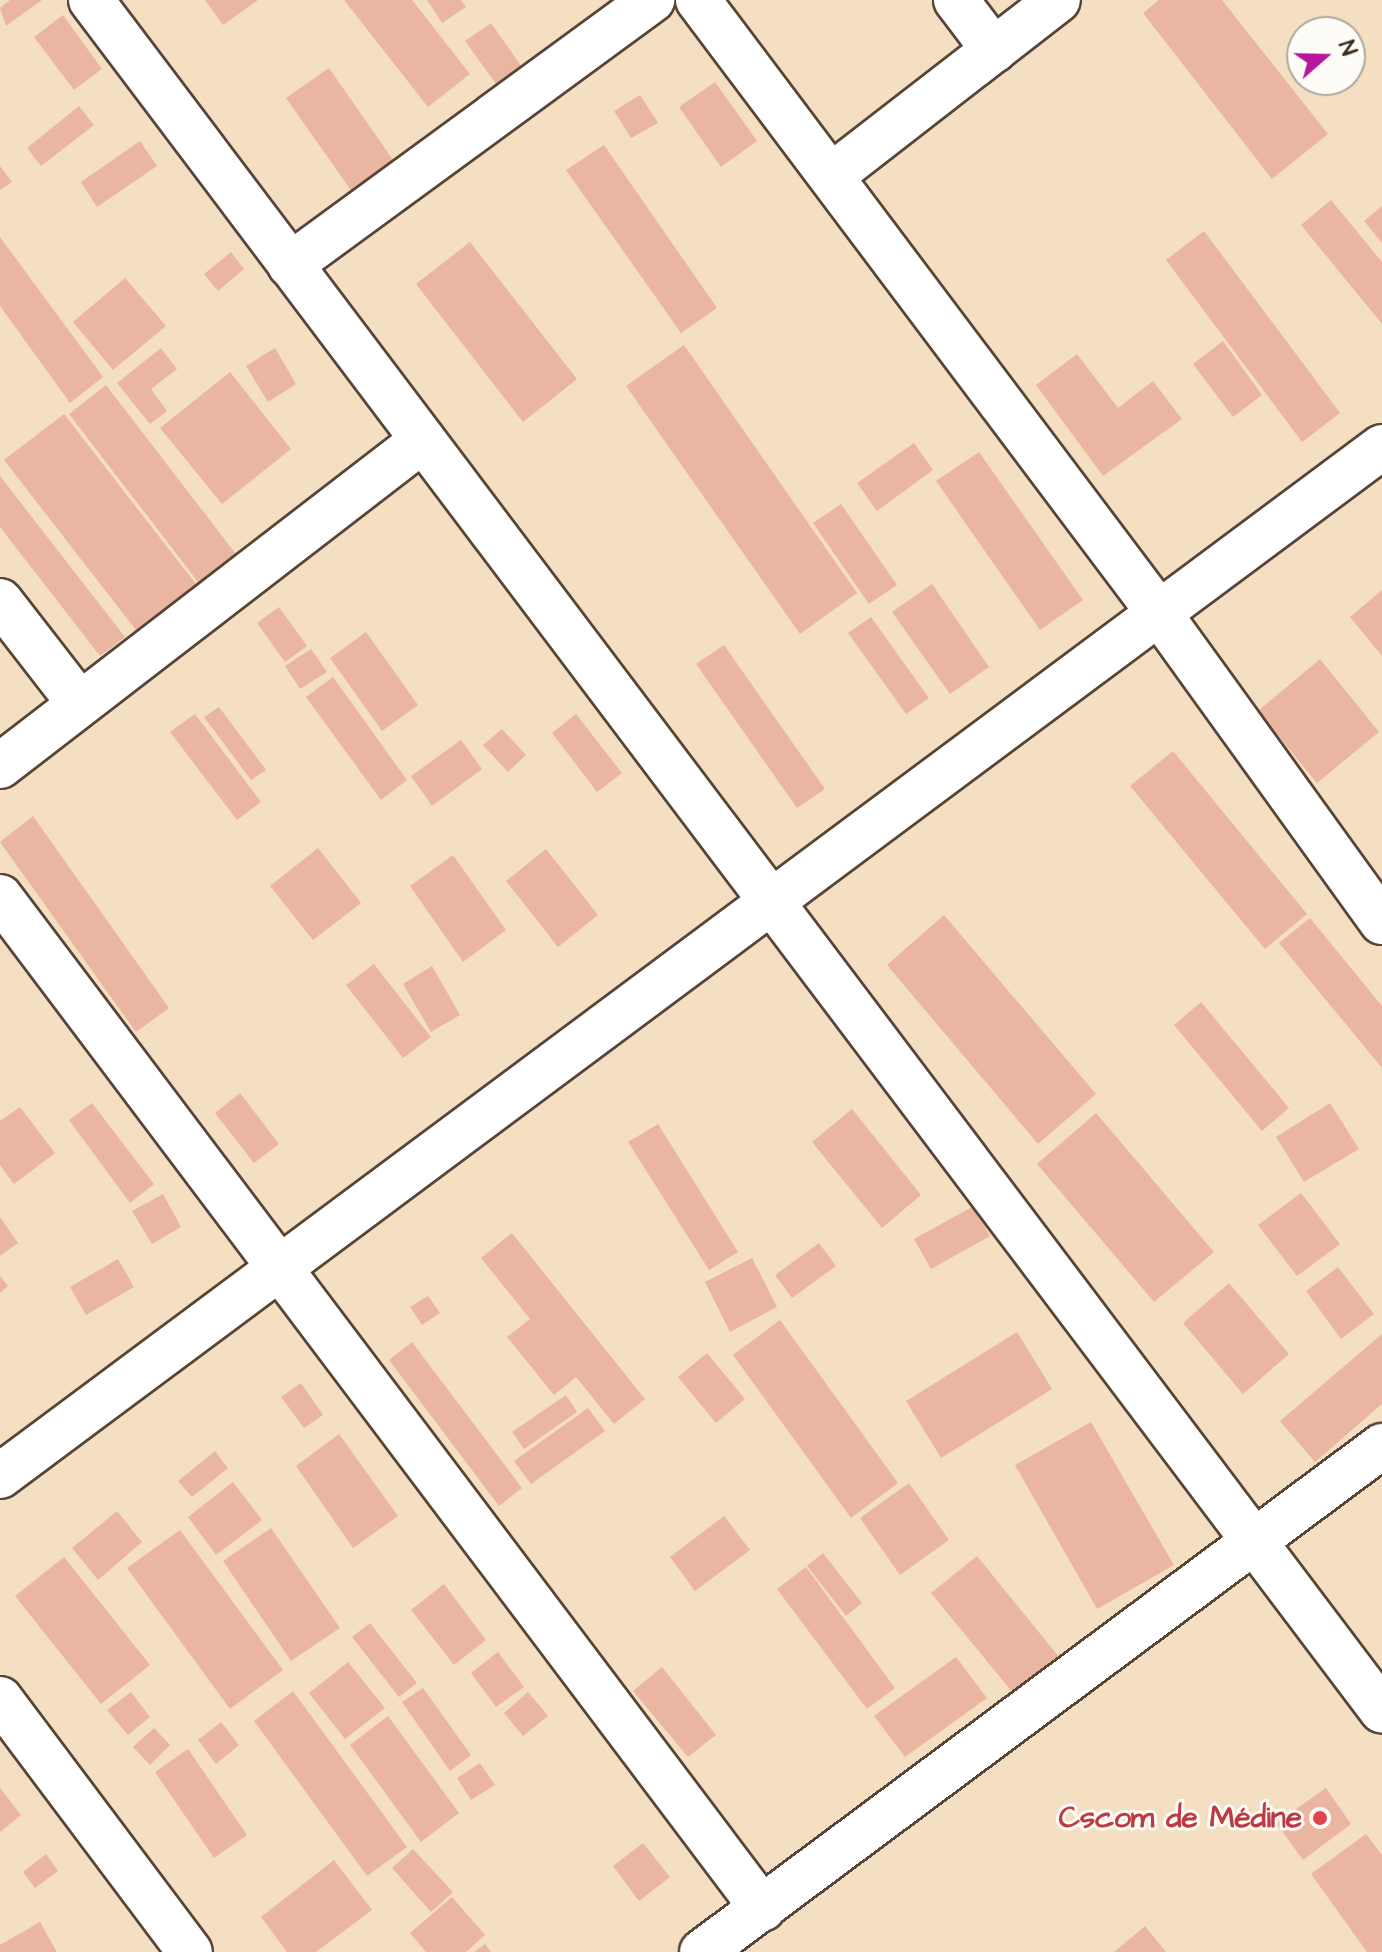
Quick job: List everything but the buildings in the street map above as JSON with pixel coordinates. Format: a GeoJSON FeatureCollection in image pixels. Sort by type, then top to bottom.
{"type":"FeatureCollection","features":[{"type":"Feature","properties":{"kind":"street"},"geometry":{"type":"LineString","coordinates":[[91,0],[1382,1711]]}},
{"type":"Feature","properties":{"kind":"street"},"geometry":{"type":"LineString","coordinates":[[290,265],[652,0]]}},
{"type":"Feature","properties":{"kind":"street"},"geometry":{"type":"LineString","coordinates":[[698,0],[1159,613],[1382,922]]}},
{"type":"Feature","properties":{"kind":"street"},"geometry":{"type":"LineString","coordinates":[[956,0],[994,50]]}},
{"type":"Feature","properties":{"kind":"street"},"geometry":{"type":"LineString","coordinates":[[831,176],[1058,0]]}},
{"type":"Feature","properties":{"kind":"street"},"geometry":{"type":"LineString","coordinates":[[0,766],[423,440]]}},
{"type":"Feature","properties":{"kind":"street"},"geometry":{"type":"LineString","coordinates":[[0,1476],[1382,447]]}},
{"type":"Feature","properties":{"kind":"street"},"geometry":{"type":"LineString","coordinates":[[0,601],[80,704]]}},
{"type":"Feature","properties":{"kind":"street"},"geometry":{"type":"LineString","coordinates":[[0,897],[763,1909]]}},
{"type":"Feature","properties":{"kind":"street"},"geometry":{"type":"LineString","coordinates":[[702,1952],[1382,1446]]}},
{"type":"Feature","properties":{"kind":"street"},"geometry":{"type":"LineString","coordinates":[[0,1699],[190,1952]]}},
{"type":"Feature","properties":{"kind":"place","name":"Cscom de Médine"},"geometry":{"type":"Point","coordinates":[1320,1818]}}]}
